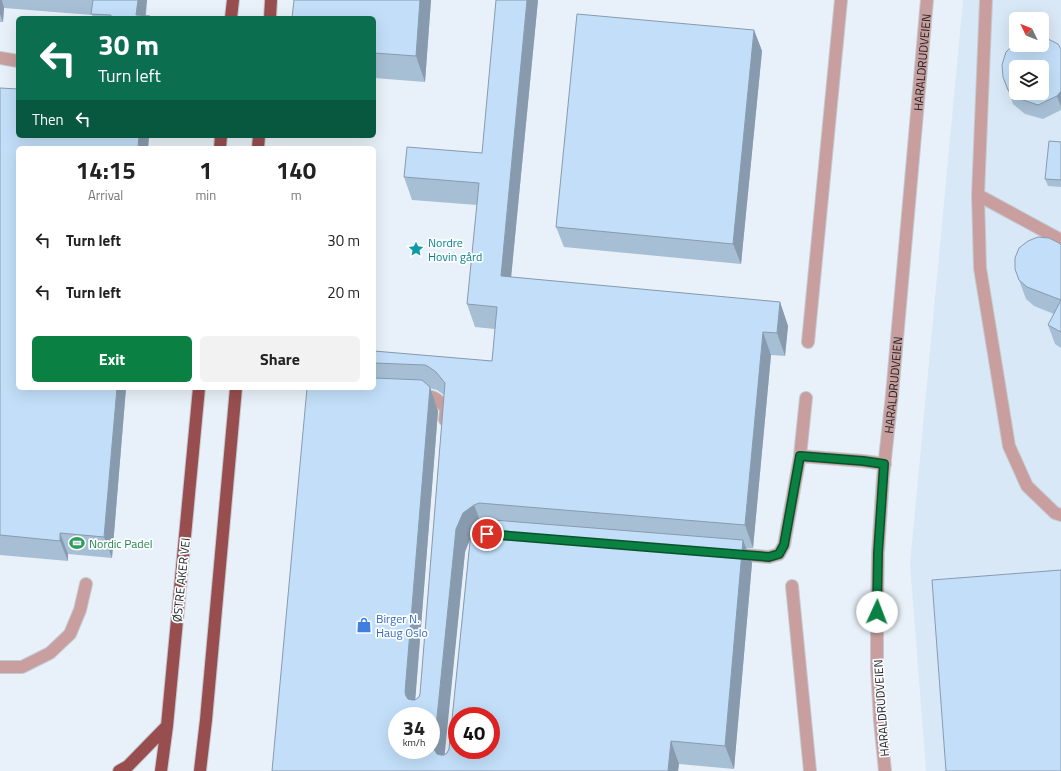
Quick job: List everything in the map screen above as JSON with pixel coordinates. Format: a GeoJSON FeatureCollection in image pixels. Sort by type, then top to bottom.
{"type":"FeatureCollection","features":[{"type":"Feature","properties":{"kind":"highway"},"geometry":{"type":"LineString","coordinates":[[231,16],[233,0]]}},
{"type":"Feature","properties":{"kind":"highway"},"geometry":{"type":"LineString","coordinates":[[270,16],[271,0]]}},
{"type":"Feature","properties":{"kind":"highway","name":"ØSTRE AKER VEI"},"geometry":{"type":"LineString","coordinates":[[161,771],[167,726],[199,390]]}},
{"type":"Feature","properties":{"kind":"highway"},"geometry":{"type":"LineString","coordinates":[[200,771],[206,720],[236,390]]}},
{"type":"Feature","properties":{"kind":"highway"},"geometry":{"type":"LineString","coordinates":[[119,771],[128,766],[167,726]]}},
{"type":"Feature","properties":{"kind":"street"},"geometry":{"type":"LineString","coordinates":[[808,342],[841,0]]}},
{"type":"Feature","properties":{"kind":"street","name":"HARALDRUDVEIEN"},"geometry":{"type":"LineString","coordinates":[[885,771],[877,668],[878,553],[884,464],[892,395],[927,0]]}},
{"type":"Feature","properties":{"kind":"street"},"geometry":{"type":"LineString","coordinates":[[986,0],[978,195],[980,268],[1009,446],[1027,486],[1055,513],[1061,515]]}},
{"type":"Feature","properties":{"kind":"street"},"geometry":{"type":"LineString","coordinates":[[0,58],[16,60]]}},
{"type":"Feature","properties":{"kind":"street"},"geometry":{"type":"LineString","coordinates":[[978,195],[1061,240]]}},
{"type":"Feature","properties":{"kind":"street"},"geometry":{"type":"LineString","coordinates":[[409,395],[433,396],[440,401],[446,408],[444,432]]}},
{"type":"Feature","properties":{"kind":"street"},"geometry":{"type":"LineString","coordinates":[[722,553],[769,557],[779,554],[784,545],[800,456],[806,398]]}},
{"type":"Feature","properties":{"kind":"street"},"geometry":{"type":"LineString","coordinates":[[800,456],[884,464]]}},
{"type":"Feature","properties":{"kind":"street"},"geometry":{"type":"LineString","coordinates":[[0,666],[22,667],[50,653],[70,634],[80,610],[86,584]]}},
{"type":"Feature","properties":{"kind":"street"},"geometry":{"type":"LineString","coordinates":[[792,586],[810,771]]}},
{"type":"Feature","properties":{"kind":"shaded area"},"geometry":{"type":"Polygon","coordinates":[[[963,0],[1061,0],[1061,771],[926,771],[910,564],[963,0]]]}},
{"type":"Feature","properties":{"kind":"building"},"geometry":{"type":"Polygon","coordinates":[[[93,0],[138,0],[136,15],[150,16],[111,16],[91,14],[93,0]]]}},
{"type":"Feature","properties":{"kind":"building"},"geometry":{"type":"Polygon","coordinates":[[[294,0],[420,0],[416,56],[376,53],[376,16],[292,16],[294,0]]]}},
{"type":"Feature","properties":{"kind":"building"},"geometry":{"type":"Polygon","coordinates":[[[496,0],[527,0],[501,276],[780,302],[777,333],[763,332],[745,525],[479,503],[474,505],[463,513],[456,529],[438,707],[388,707],[388,759],[440,759],[440,755],[444,755],[448,751],[448,759],[500,759],[500,707],[453,707],[471,532],[476,522],[481,519],[743,540],[725,746],[671,741],[668,771],[272,771],[307,390],[376,390],[376,378],[422,380],[430,387],[405,692],[408,699],[412,700],[419,697],[420,694],[445,383],[436,372],[425,365],[376,363],[376,351],[492,361],[497,307],[467,304],[479,183],[404,177],[407,147],[482,153],[496,0]]]}},
{"type":"Feature","properties":{"kind":"building"},"geometry":{"type":"Polygon","coordinates":[[[577,14],[754,30],[733,244],[556,227],[577,14]]]}},
{"type":"Feature","properties":{"kind":"building"},"geometry":{"type":"Polygon","coordinates":[[[1049,40],[1058,44],[1061,49],[1061,91],[1057,96],[1049,100],[1049,60],[1009,60],[1009,91],[1003,77],[1002,65],[1006,52],[1009,49],[1009,52],[1049,52],[1049,40]]]}},
{"type":"Feature","properties":{"kind":"building"},"geometry":{"type":"Polygon","coordinates":[[[0,88],[16,89],[16,138],[139,138],[138,146],[16,146],[16,390],[117,390],[104,537],[60,533],[60,541],[0,535],[0,88]]]}},
{"type":"Feature","properties":{"kind":"building"},"geometry":{"type":"Polygon","coordinates":[[[1023,100],[1049,100],[1038,105],[1023,100]]]}},
{"type":"Feature","properties":{"kind":"building"},"geometry":{"type":"Polygon","coordinates":[[[1049,141],[1061,142],[1061,180],[1045,179],[1049,141]]]}},
{"type":"Feature","properties":{"kind":"building"},"geometry":{"type":"Polygon","coordinates":[[[1038,237],[1049,238],[1061,245],[1061,300],[1027,287],[1019,280],[1015,269],[1015,258],[1019,248],[1028,241],[1038,237]]]}},
{"type":"Feature","properties":{"kind":"building"},"geometry":{"type":"Polygon","coordinates":[[[1061,300],[1061,332],[1048,325],[1061,300]]]}},
{"type":"Feature","properties":{"kind":"building"},"geometry":{"type":"Polygon","coordinates":[[[1061,570],[1061,771],[946,771],[932,580],[1061,570]]]}},
{"type":"Feature","properties":{"kind":"place","name":"Nordre Hovin gård"},"geometry":{"type":"Point","coordinates":[416,249]}},
{"type":"Feature","properties":{"kind":"place","name":"Nordic Padel"},"geometry":{"type":"Point","coordinates":[77,543]}},
{"type":"Feature","properties":{"kind":"place","name":"Birger N. Haug Oslo"},"geometry":{"type":"Point","coordinates":[364,625]}},
{"type":"Feature","properties":{"kind":"route"},"geometry":{"type":"LineString","coordinates":[[487,534],[769,557],[779,554],[784,545],[800,456],[884,464],[878,553],[877,612]]}}]}
